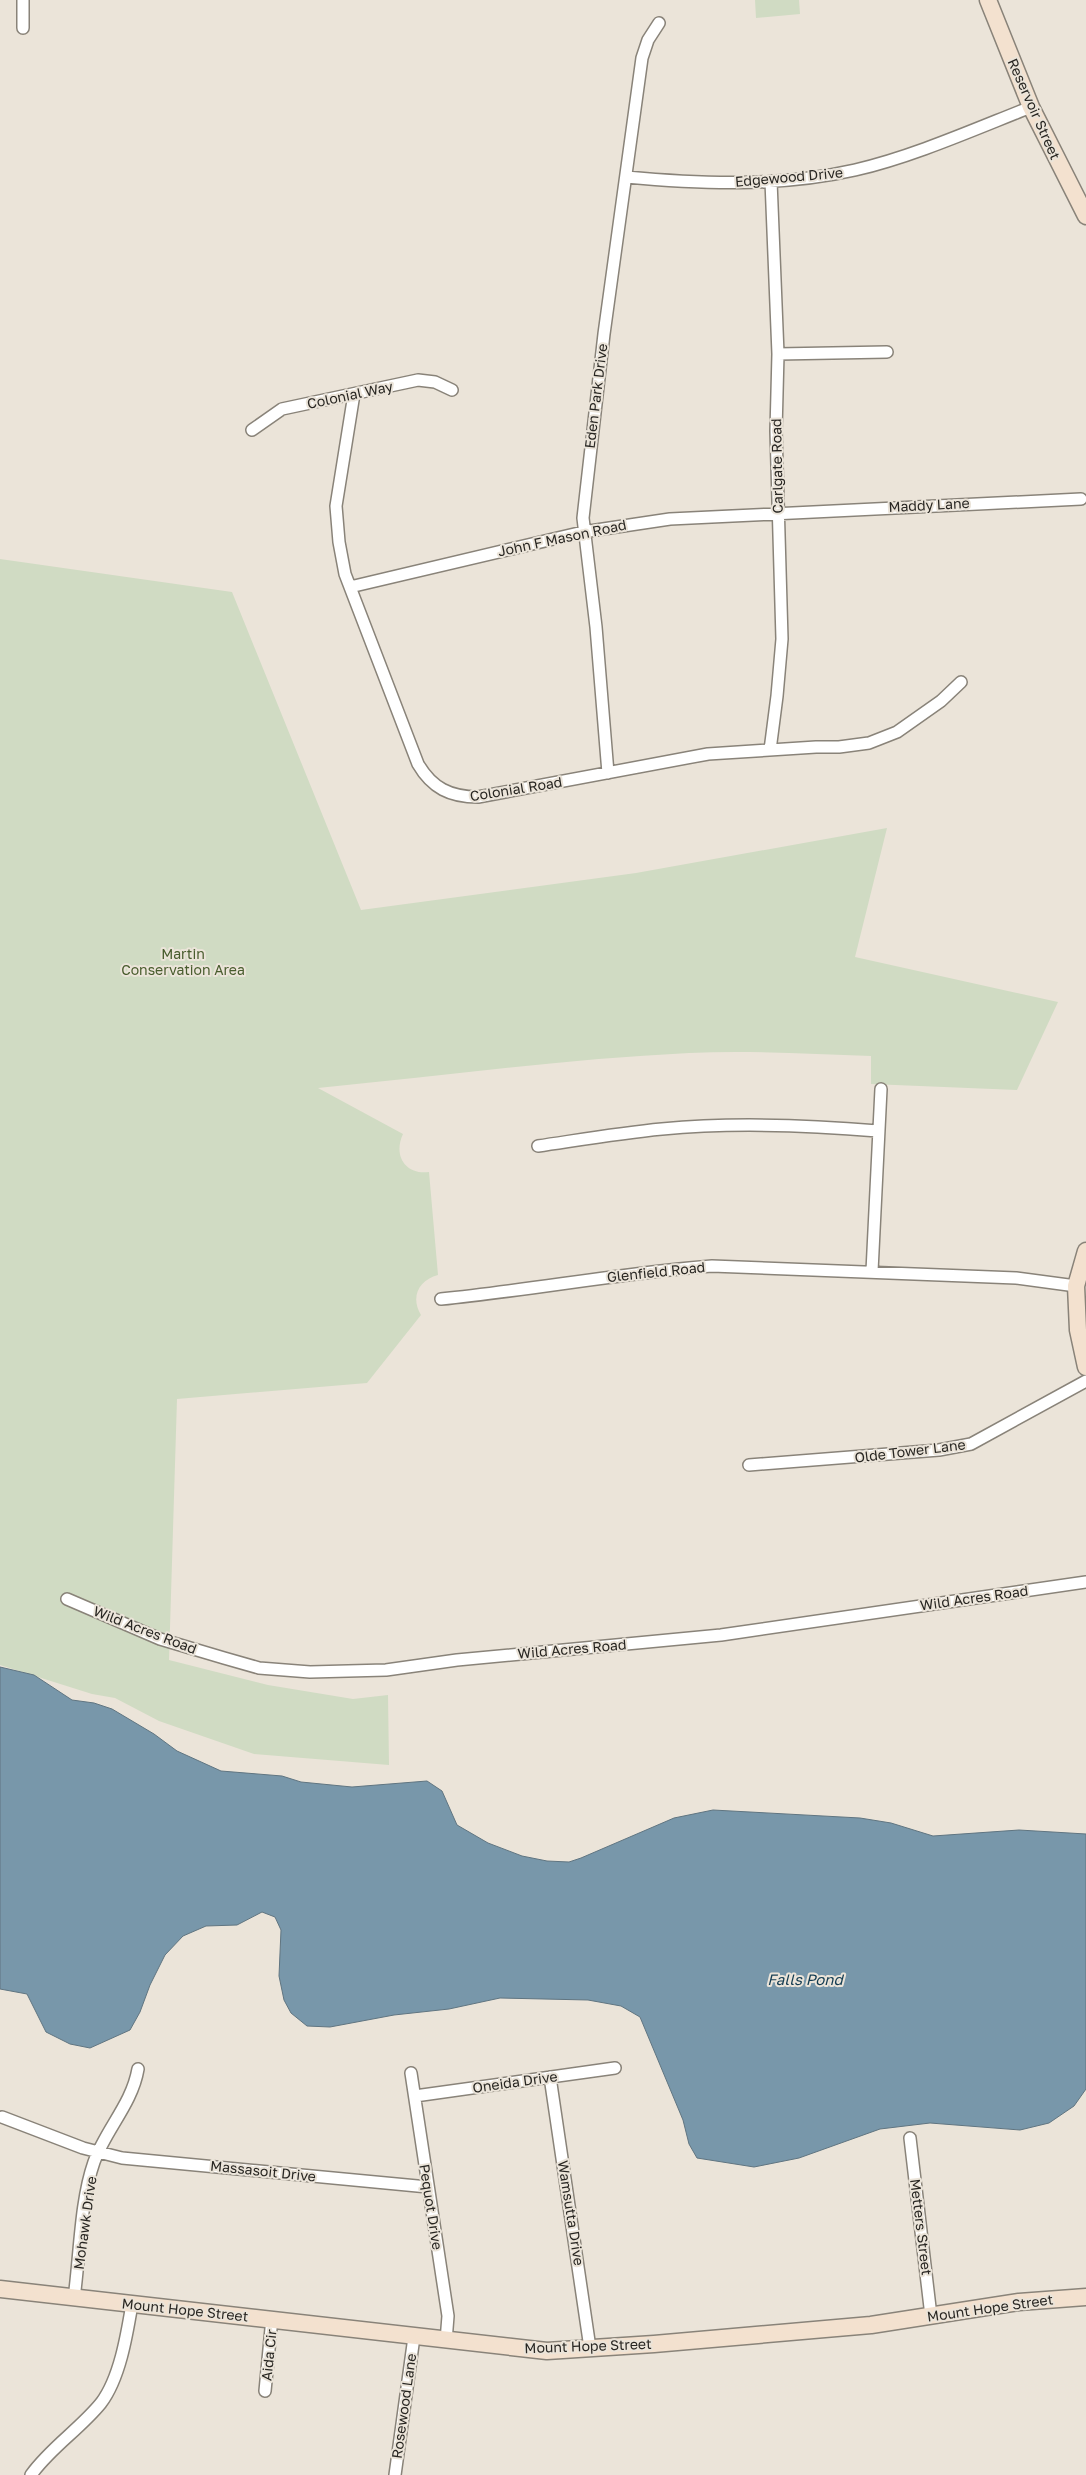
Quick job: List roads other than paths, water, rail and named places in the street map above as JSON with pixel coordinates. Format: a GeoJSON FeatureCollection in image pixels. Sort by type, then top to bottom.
{"type":"FeatureCollection","features":[{"type":"Feature","properties":{"kind":"street"},"geometry":{"type":"LineString","coordinates":[[23,0],[23,28]]}},
{"type":"Feature","properties":{"kind":"street","name":"Reservoir Street"},"geometry":{"type":"LineString","coordinates":[[988,0],[1030,107],[1086,216]]}},
{"type":"Feature","properties":{"kind":"street","name":"Eden Park Drive"},"geometry":{"type":"LineString","coordinates":[[608,773],[599,656],[583,532],[583,518],[599,374],[642,58],[648,40],[659,23]]}},
{"type":"Feature","properties":{"kind":"street","name":"Edgewood Drive"},"geometry":{"type":"LineString","coordinates":[[626,177],[711,183],[771,181],[824,175],[878,164],[1030,107]]}},
{"type":"Feature","properties":{"kind":"street","name":"Carlgate Road"},"geometry":{"type":"LineString","coordinates":[[770,750],[775,720],[782,646],[778,512],[778,354],[771,181]]}},
{"type":"Feature","properties":{"kind":"street"},"geometry":{"type":"LineString","coordinates":[[778,354],[887,352]]}},
{"type":"Feature","properties":{"kind":"street","name":"Colonial Way"},"geometry":{"type":"LineString","coordinates":[[252,430],[282,409],[418,380],[435,382],[452,390]]}},
{"type":"Feature","properties":{"kind":"street","name":"Colonial Road"},"geometry":{"type":"LineString","coordinates":[[354,394],[336,506],[341,552],[350,587],[414,756],[424,775],[431,783],[449,794],[478,797],[708,754],[839,747],[869,743],[897,732],[941,701],[961,682]]}},
{"type":"Feature","properties":{"kind":"street","name":"Maddy Lane"},"geometry":{"type":"LineString","coordinates":[[778,512],[1081,499]]}},
{"type":"Feature","properties":{"kind":"street","name":"John F Mason Road"},"geometry":{"type":"LineString","coordinates":[[350,587],[583,532],[670,519],[778,512]]}},
{"type":"Feature","properties":{"kind":"street"},"geometry":{"type":"LineString","coordinates":[[872,1271],[881,1089]]}},
{"type":"Feature","properties":{"kind":"street"},"geometry":{"type":"LineString","coordinates":[[538,1146],[662,1129],[708,1126],[878,1131]]}},
{"type":"Feature","properties":{"kind":"street"},"geometry":{"type":"LineString","coordinates":[[1086,1251],[1076,1286],[1078,1330],[1086,1367]]}},
{"type":"Feature","properties":{"kind":"street","name":"Glenfield Road"},"geometry":{"type":"LineString","coordinates":[[441,1299],[704,1267],[872,1271],[1016,1278],[1076,1286]]}},
{"type":"Feature","properties":{"kind":"street","name":"Olde Tower Lane"},"geometry":{"type":"LineString","coordinates":[[749,1465],[939,1450],[971,1444],[1086,1381]]}},
{"type":"Feature","properties":{"kind":"street","name":"Wild Acres Road"},"geometry":{"type":"LineString","coordinates":[[68,1599],[160,1639],[259,1668],[310,1672],[386,1670],[457,1660],[722,1635],[1086,1582]]}},
{"type":"Feature","properties":{"kind":"street","name":"Oneida Drive"},"geometry":{"type":"LineString","coordinates":[[415,2096],[615,2068]]}},
{"type":"Feature","properties":{"kind":"street","name":"Mohawk Drive"},"geometry":{"type":"LineString","coordinates":[[74,2298],[86,2197],[94,2161],[113,2124],[129,2099],[135,2086],[138,2069]]}},
{"type":"Feature","properties":{"kind":"street","name":"Pequot Drive"},"geometry":{"type":"LineString","coordinates":[[411,2073],[448,2316],[446,2341]]}},
{"type":"Feature","properties":{"kind":"street","name":"Wamsutta Drive"},"geometry":{"type":"LineString","coordinates":[[550,2077],[590,2348]]}},
{"type":"Feature","properties":{"kind":"street","name":"Massasoit Drive"},"geometry":{"type":"LineString","coordinates":[[2,2117],[99,2152],[122,2158],[428,2187]]}},
{"type":"Feature","properties":{"kind":"street","name":"Metters Street"},"geometry":{"type":"LineString","coordinates":[[910,2138],[931,2316]]}},
{"type":"Feature","properties":{"kind":"street","name":"Mount Hope Street"},"geometry":{"type":"LineString","coordinates":[[0,2289],[272,2318],[446,2341],[547,2351],[870,2326],[1027,2302],[1086,2297]]}},
{"type":"Feature","properties":{"kind":"street"},"geometry":{"type":"LineString","coordinates":[[31,2475],[102,2401],[115,2374],[126,2339],[132,2304]]}},
{"type":"Feature","properties":{"kind":"street","name":"Aida Cir"},"geometry":{"type":"LineString","coordinates":[[265,2391],[272,2318]]}},
{"type":"Feature","properties":{"kind":"street","name":"Rosewood Lane"},"geometry":{"type":"LineString","coordinates":[[395,2475],[414,2337]]}},
{"type":"Feature","properties":{"kind":"water","name":"Falls Pond"},"geometry":{"type":"Polygon","coordinates":[[[0,1667],[34,1675],[72,1700],[94,1703],[112,1709],[154,1734],[177,1751],[221,1771],[282,1776],[301,1782],[352,1787],[427,1781],[442,1791],[457,1825],[488,1843],[522,1856],[547,1861],[569,1862],[674,1818],[713,1810],[860,1818],[891,1823],[933,1836],[1019,1830],[1086,1834],[1086,2089],[1074,2106],[1049,2123],[1020,2130],[930,2123],[880,2129],[799,2158],[754,2167],[697,2158],[689,2144],[683,2120],[640,2017],[621,2006],[588,2000],[500,1998],[449,2009],[394,2015],[330,2027],[307,2026],[291,2013],[284,2000],[279,1976],[281,1930],[275,1917],[262,1912],[237,1925],[206,1926],[183,1936],[165,1955],[130,2030],[90,2048],[70,2044],[46,2032],[27,1994],[0,1989],[0,1667]]]}},
{"type":"Feature","properties":{"kind":"park label","name":"Martin Conservation Area"},"geometry":{"type":"Point","coordinates":[183,962]}}]}
